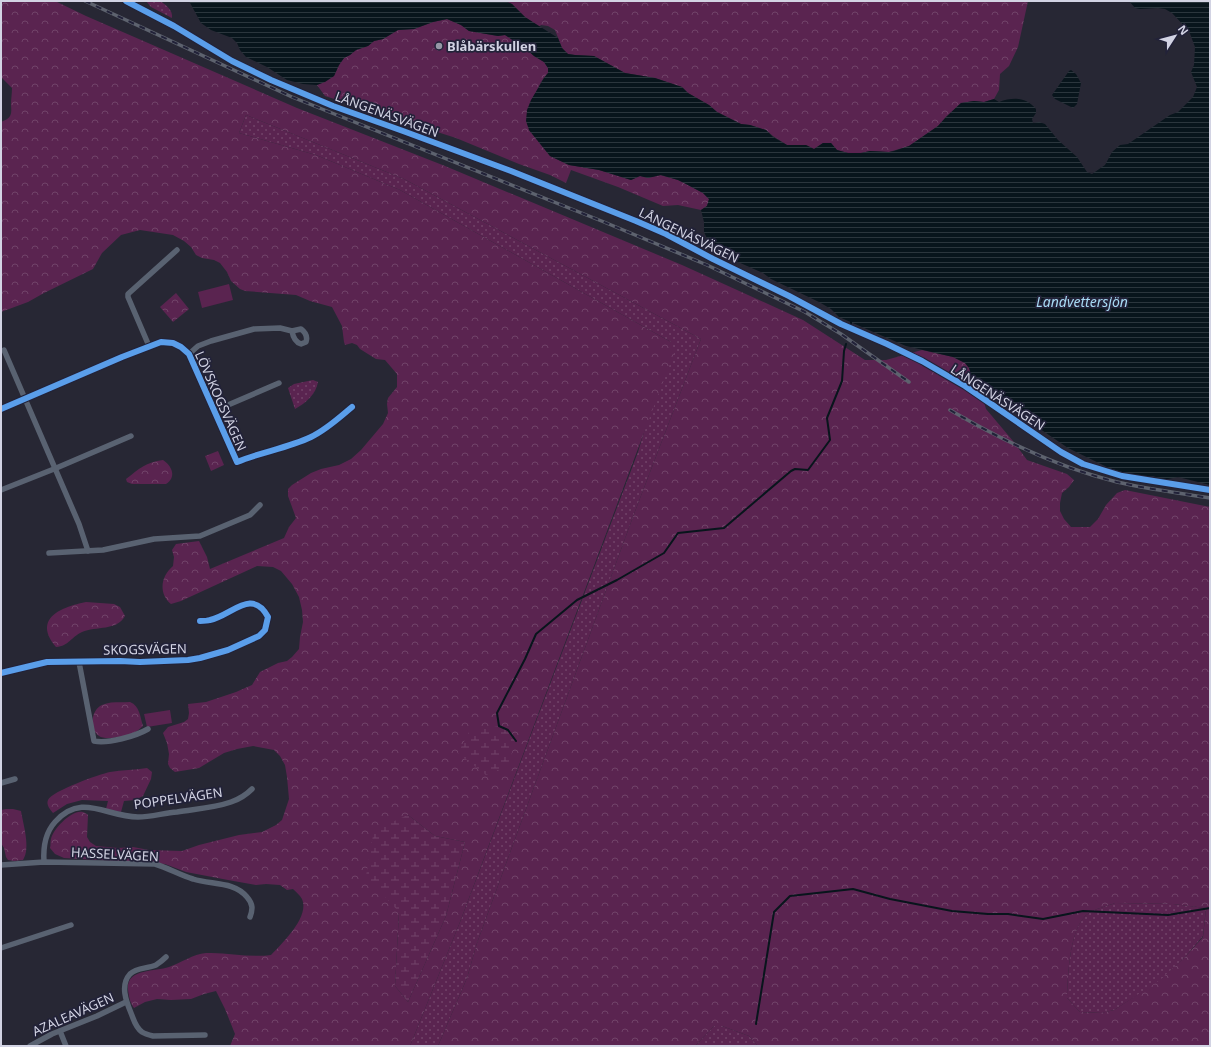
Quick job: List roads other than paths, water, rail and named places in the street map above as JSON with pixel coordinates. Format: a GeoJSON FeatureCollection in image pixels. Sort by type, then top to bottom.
{"type":"FeatureCollection","features":[{"type":"Feature","properties":{"kind":"street","name":"LÅNGENÄSVÄGEN"},"geometry":{"type":"LineString","coordinates":[[129,2],[172,25],[232,61],[271,80],[333,106],[432,141],[554,188],[636,220],[666,234],[713,259],[772,287],[841,324],[922,361],[964,386],[1061,452],[1083,464],[1122,476],[1210,490]]}},
{"type":"Feature","properties":{"kind":"street"},"geometry":{"type":"LineString","coordinates":[[149,346],[128,294],[177,250]]}},
{"type":"Feature","properties":{"kind":"street"},"geometry":{"type":"LineString","coordinates":[[189,354],[198,346],[254,328],[280,328],[292,330]]}},
{"type":"Feature","properties":{"kind":"street","name":"LÖVSKOGSVÄGEN"},"geometry":{"type":"LineString","coordinates":[[1,410],[161,342],[168,342],[181,347],[189,354],[237,462],[309,438],[352,407]]}},
{"type":"Feature","properties":{"kind":"street"},"geometry":{"type":"LineString","coordinates":[[4,350],[79,524],[88,550]]}},
{"type":"Feature","properties":{"kind":"street"},"geometry":{"type":"LineString","coordinates":[[214,411],[279,383]]}},
{"type":"Feature","properties":{"kind":"street"},"geometry":{"type":"LineString","coordinates":[[1,490],[131,436]]}},
{"type":"Feature","properties":{"kind":"street"},"geometry":{"type":"LineString","coordinates":[[49,552],[104,550],[154,539],[200,536],[250,515],[260,505]]}},
{"type":"Feature","properties":{"kind":"street","name":"SKOGSVÄGEN"},"geometry":{"type":"LineString","coordinates":[[1,673],[47,662],[140,662],[200,658],[228,650],[259,636],[265,630],[268,617],[258,605],[248,604],[210,620],[200,621]]}},
{"type":"Feature","properties":{"kind":"street"},"geometry":{"type":"LineString","coordinates":[[78,662],[94,742],[104,742],[134,736],[148,729]]}},
{"type":"Feature","properties":{"kind":"street"},"geometry":{"type":"LineString","coordinates":[[1,782],[15,779]]}},
{"type":"Feature","properties":{"kind":"street","name":"POPPELVÄGEN"},"geometry":{"type":"LineString","coordinates":[[44,862],[43,852],[47,833],[58,818],[73,808],[89,807],[120,815],[138,817],[210,807],[230,802],[246,795],[252,789]]}},
{"type":"Feature","properties":{"kind":"street","name":"HASSELVÄGEN"},"geometry":{"type":"LineString","coordinates":[[1,865],[44,862],[155,864],[169,868],[194,880],[226,885],[243,892],[252,904],[253,908],[250,917]]}},
{"type":"Feature","properties":{"kind":"street"},"geometry":{"type":"LineString","coordinates":[[1,948],[71,925]]}},
{"type":"Feature","properties":{"kind":"street"},"geometry":{"type":"LineString","coordinates":[[166,957],[156,965],[137,969],[130,974],[124,985],[126,1002],[134,1023],[141,1031],[153,1036],[205,1035]]}},
{"type":"Feature","properties":{"kind":"street","name":"AZALEAVÄGEN"},"geometry":{"type":"LineString","coordinates":[[30,1046],[37,1041],[126,1002]]}},
{"type":"Feature","properties":{"kind":"street"},"geometry":{"type":"LineString","coordinates":[[60,1031],[66,1046]]}},
{"type":"Feature","properties":{"kind":"water","name":"Landvettersjön"},"geometry":{"type":"Polygon","coordinates":[[[189,1],[505,1],[512,4],[525,17],[558,38],[562,48],[568,54],[594,56],[625,73],[655,78],[682,87],[688,93],[709,105],[717,112],[741,124],[766,130],[773,137],[787,145],[806,145],[814,149],[823,143],[831,143],[837,150],[848,153],[894,151],[909,146],[938,126],[961,103],[974,101],[984,102],[994,99],[999,102],[1009,99],[1019,99],[1028,102],[1036,109],[1036,113],[1032,119],[1033,123],[1039,122],[1045,124],[1058,140],[1077,157],[1087,172],[1092,174],[1105,165],[1112,152],[1120,145],[1128,144],[1170,115],[1178,112],[1193,97],[1197,87],[1191,72],[1194,65],[1195,47],[1189,31],[1172,13],[1165,9],[1135,8],[1129,1],[1210,1],[1210,485],[1178,477],[1162,479],[1153,476],[1139,476],[1109,468],[1068,448],[980,388],[973,381],[969,368],[965,363],[953,357],[906,346],[839,317],[831,309],[819,302],[771,279],[763,273],[713,251],[704,232],[704,222],[701,210],[707,206],[709,199],[703,193],[678,180],[661,175],[648,178],[640,176],[631,180],[599,170],[569,165],[550,156],[529,130],[526,121],[527,110],[531,100],[548,73],[548,68],[544,62],[505,35],[498,36],[469,31],[461,25],[447,19],[414,29],[398,30],[383,39],[374,41],[368,46],[356,50],[344,58],[334,76],[325,82],[317,85],[303,84],[287,80],[267,67],[246,57],[232,38],[211,30],[201,23],[189,1]]]}},
{"type":"Feature","properties":{"kind":"water"},"geometry":{"type":"Polygon","coordinates":[[[1071,70],[1076,74],[1081,83],[1077,104],[1073,108],[1055,99],[1052,95],[1071,70]]]}},
{"type":"Feature","properties":{"kind":"waterway"},"geometry":{"type":"LineString","coordinates":[[516,741],[508,730],[499,726],[497,713],[525,659],[536,634],[577,600],[617,580],[664,553],[678,533],[724,528],[791,471],[795,469],[808,470],[830,440],[827,418],[842,381],[844,351],[846,344]]}},
{"type":"Feature","properties":{"kind":"waterway"},"geometry":{"type":"LineString","coordinates":[[756,1024],[774,912],[790,896],[853,889],[890,899],[952,911],[1008,914],[1043,919],[1083,911],[1168,915],[1210,908]]}},
{"type":"Feature","properties":{"kind":"railway"},"geometry":{"type":"LineString","coordinates":[[85,1],[292,97],[604,222],[707,265],[805,312],[841,334],[909,382]]}},
{"type":"Feature","properties":{"kind":"railway"},"geometry":{"type":"LineString","coordinates":[[950,410],[1010,442],[1073,469],[1117,482],[1210,498]]}},
{"type":"Feature","properties":{"kind":"place","name":"Blåbärskullen"},"geometry":{"type":"Point","coordinates":[439,46]}}]}
